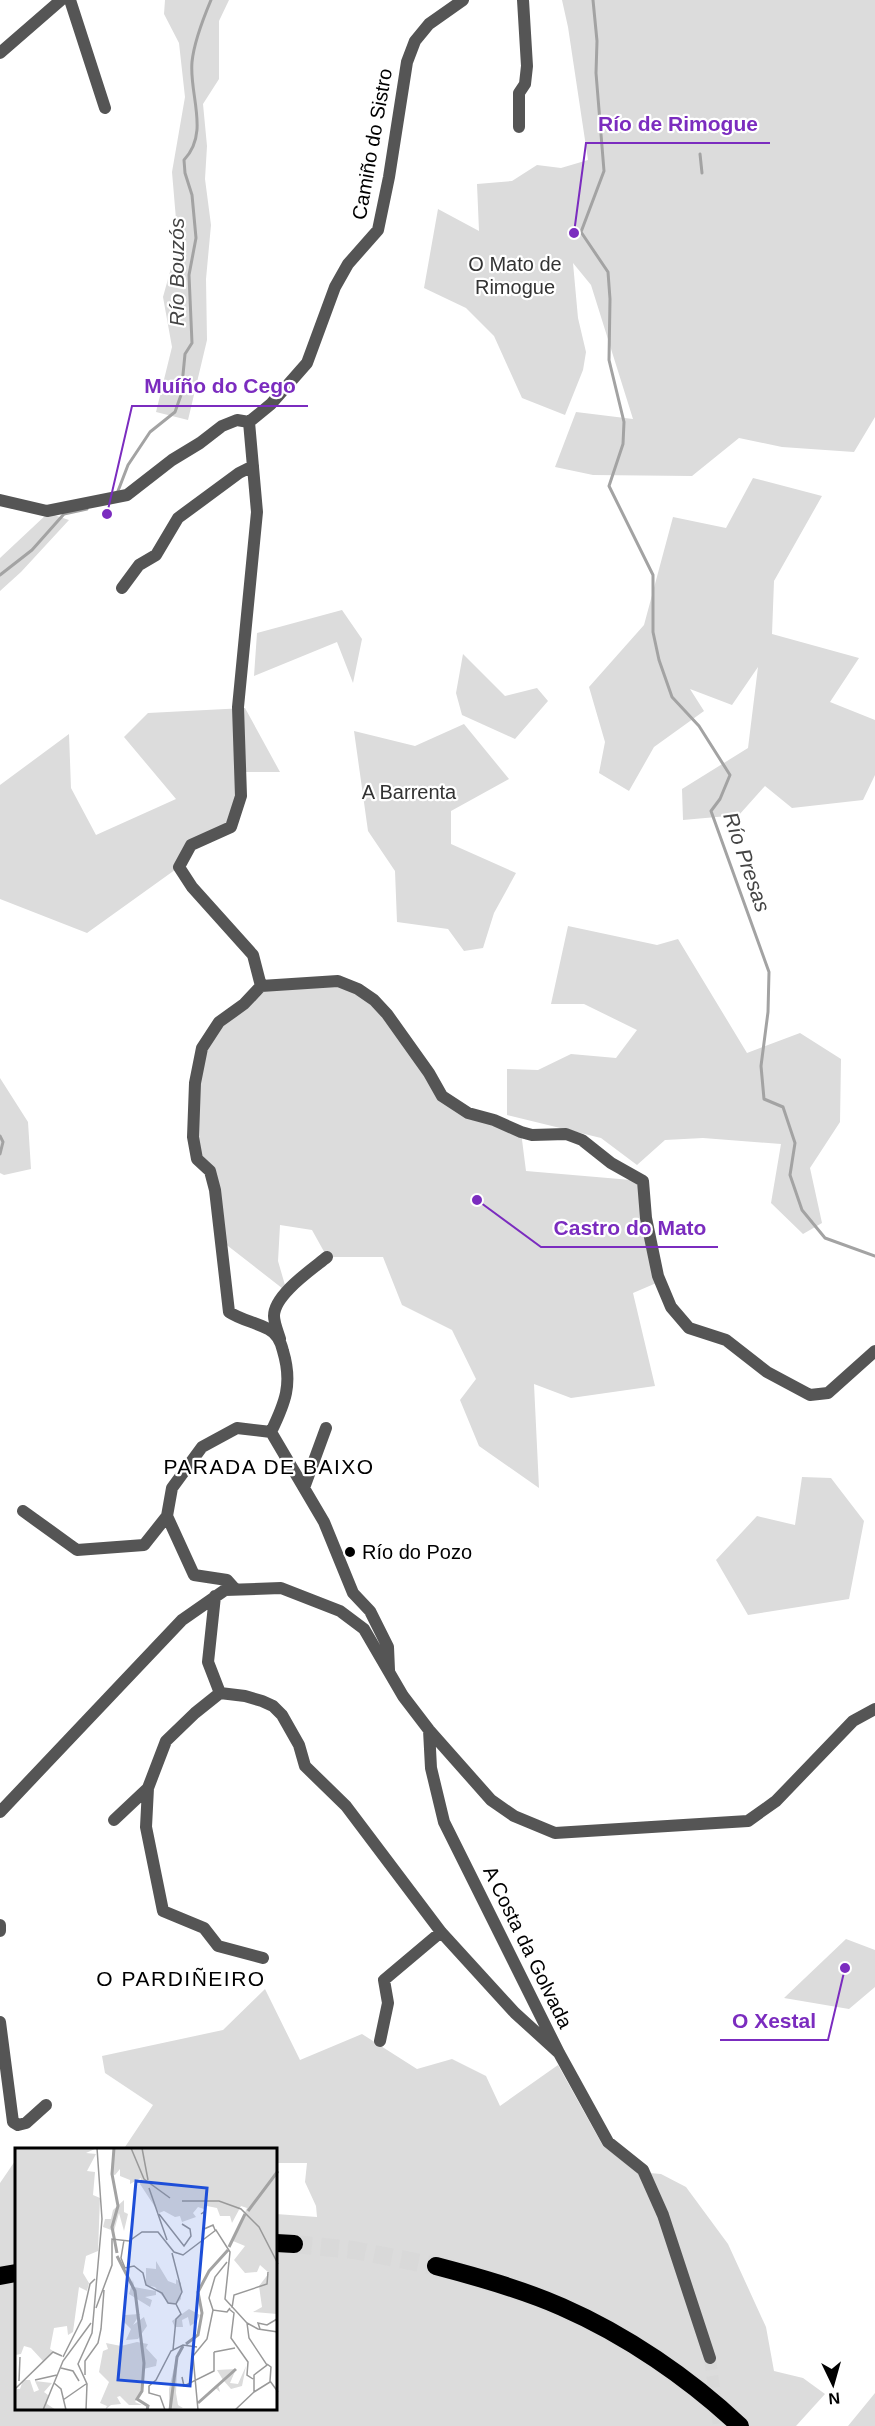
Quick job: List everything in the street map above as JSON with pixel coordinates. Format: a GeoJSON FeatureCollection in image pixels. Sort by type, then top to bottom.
{"type":"FeatureCollection","features":[{"type":"Feature","properties":{"kind":"highway"},"geometry":{"type":"LineString","coordinates":[[278,2243],[294,2244]]}},
{"type":"Feature","properties":{"kind":"highway"},"geometry":{"type":"LineString","coordinates":[[436,2265],[495,2282],[573,2313],[626,2341],[685,2380],[740,2426]]}},
{"type":"Feature","properties":{"kind":"highway"},"geometry":{"type":"LineString","coordinates":[[0,2276],[15,2273]]}},
{"type":"Feature","properties":{"kind":"street"},"geometry":{"type":"LineString","coordinates":[[0,53],[61,0]]}},
{"type":"Feature","properties":{"kind":"street"},"geometry":{"type":"LineString","coordinates":[[70,0],[105,108]]}},
{"type":"Feature","properties":{"kind":"street","name":"Camiño do Sistro"},"geometry":{"type":"LineString","coordinates":[[249,422],[271,404],[307,363],[335,287],[348,264],[378,230],[389,177],[407,62],[415,41],[429,24],[463,0]]}},
{"type":"Feature","properties":{"kind":"street"},"geometry":{"type":"LineString","coordinates":[[519,126],[519,93],[525,84],[527,66],[523,0]]}},
{"type":"Feature","properties":{"kind":"street"},"geometry":{"type":"LineString","coordinates":[[0,500],[47,511],[127,495],[171,460],[200,443],[222,426],[237,420],[249,422],[257,512],[238,707],[241,796],[231,827],[191,845],[179,867],[192,887],[253,955],[261,986]]}},
{"type":"Feature","properties":{"kind":"street"},"geometry":{"type":"LineString","coordinates":[[122,588],[139,565],[156,555],[178,518],[239,473],[253,466]]}},
{"type":"Feature","properties":{"kind":"street"},"geometry":{"type":"LineString","coordinates":[[280,1340],[269,1329],[242,1320],[229,1312],[214,1190],[210,1171],[197,1159],[193,1137],[195,1083],[202,1048],[219,1022],[244,1004],[261,986],[338,981],[358,989],[374,1000],[387,1014],[429,1073],[441,1096],[468,1113],[494,1120],[521,1132],[532,1135],[566,1134],[582,1140],[611,1163],[643,1181],[646,1218],[658,1276],[671,1307],[689,1328],[726,1340],[767,1372],[810,1395],[828,1393],[875,1351]]}},
{"type":"Feature","properties":{"kind":"street"},"geometry":{"type":"LineString","coordinates":[[271,1432],[288,1390],[288,1367],[274,1315],[280,1299],[298,1280],[327,1257]]}},
{"type":"Feature","properties":{"kind":"street"},"geometry":{"type":"LineString","coordinates":[[23,1511],[77,1550],[144,1545],[167,1516],[172,1488],[202,1447],[237,1428],[271,1432]]}},
{"type":"Feature","properties":{"kind":"street"},"geometry":{"type":"LineString","coordinates":[[304,1488],[326,1428]]}},
{"type":"Feature","properties":{"kind":"street"},"geometry":{"type":"LineString","coordinates":[[271,1432],[324,1522],[353,1593],[370,1611],[388,1647],[389,1670]]}},
{"type":"Feature","properties":{"kind":"street"},"geometry":{"type":"LineString","coordinates":[[167,1516],[194,1575],[227,1580],[235,1589]]}},
{"type":"Feature","properties":{"kind":"street"},"geometry":{"type":"LineString","coordinates":[[0,1812],[182,1620],[225,1590],[281,1588],[340,1611],[364,1629],[403,1696],[429,1730],[491,1800],[514,1816],[555,1833],[748,1821],[776,1801],[853,1721],[875,1709]]}},
{"type":"Feature","properties":{"kind":"street"},"geometry":{"type":"LineString","coordinates":[[215,1596],[208,1662],[220,1693]]}},
{"type":"Feature","properties":{"kind":"street"},"geometry":{"type":"LineString","coordinates":[[263,1958],[218,1946],[204,1928],[163,1911],[146,1827],[148,1788],[166,1741],[220,1693],[262,1701],[273,1706],[282,1715],[299,1745],[304,1766],[346,1806],[441,1932],[515,2013],[560,2053]]}},
{"type":"Feature","properties":{"kind":"street","name":"A Costa da Golvada"},"geometry":{"type":"LineString","coordinates":[[429,1730],[431,1768],[444,1822],[560,2053],[608,2142],[644,2170],[663,2215],[710,2358]]}},
{"type":"Feature","properties":{"kind":"street"},"geometry":{"type":"LineString","coordinates":[[114,1820],[148,1788]]}},
{"type":"Feature","properties":{"kind":"street"},"geometry":{"type":"LineString","coordinates":[[0,1925],[0,1931]]}},
{"type":"Feature","properties":{"kind":"street"},"geometry":{"type":"LineString","coordinates":[[380,2041],[388,2004],[384,1980],[441,1932]]}},
{"type":"Feature","properties":{"kind":"street"},"geometry":{"type":"LineString","coordinates":[[0,2022],[14,2122],[18,2125],[26,2122],[46,2104]]}},
{"type":"Feature","properties":{"kind":"green space"},"geometry":{"type":"Polygon","coordinates":[[[165,0],[229,0],[219,21],[219,79],[203,104],[207,146],[205,179],[211,225],[206,279],[207,340],[188,420],[156,412],[172,347],[163,297],[178,243],[172,172],[185,97],[179,43],[164,14],[165,0]]]}},
{"type":"Feature","properties":{"kind":"green space","name":"O Mato de Rimogue"},"geometry":{"type":"Polygon","coordinates":[[[562,0],[875,0],[875,417],[854,452],[782,447],[739,438],[692,476],[593,475],[555,467],[576,412],[633,419],[591,285],[573,263],[578,318],[586,352],[583,370],[565,415],[522,398],[494,336],[466,308],[424,288],[438,209],[479,231],[477,184],[512,181],[537,165],[561,168],[588,160],[562,0]]]}},
{"type":"Feature","properties":{"kind":"green space"},"geometry":{"type":"Polygon","coordinates":[[[753,478],[822,496],[774,581],[772,634],[859,658],[830,702],[875,720],[875,775],[863,800],[792,808],[765,786],[739,815],[683,820],[682,789],[748,748],[758,667],[732,705],[690,689],[704,711],[654,747],[629,791],[599,773],[605,742],[589,687],[644,625],[673,517],[726,528],[753,478]]]}},
{"type":"Feature","properties":{"kind":"green space"},"geometry":{"type":"Polygon","coordinates":[[[48,513],[69,520],[21,572],[0,591],[0,558],[48,513]]]}},
{"type":"Feature","properties":{"kind":"green space"},"geometry":{"type":"Polygon","coordinates":[[[342,610],[362,639],[353,683],[337,642],[254,676],[257,633],[342,610]]]}},
{"type":"Feature","properties":{"kind":"green space"},"geometry":{"type":"Polygon","coordinates":[[[463,654],[505,696],[537,688],[548,701],[515,739],[462,715],[456,693],[463,654]]]}},
{"type":"Feature","properties":{"kind":"green space"},"geometry":{"type":"Polygon","coordinates":[[[245,708],[280,772],[240,772],[231,827],[191,845],[179,867],[87,933],[0,899],[0,785],[69,734],[71,788],[96,835],[176,799],[124,737],[148,713],[245,708]]]}},
{"type":"Feature","properties":{"kind":"green space","name":"A Barrenta"},"geometry":{"type":"Polygon","coordinates":[[[464,724],[509,779],[451,811],[451,844],[516,873],[494,913],[483,948],[464,951],[448,929],[397,922],[395,871],[368,831],[354,731],[415,746],[464,724]]]}},
{"type":"Feature","properties":{"kind":"green space"},"geometry":{"type":"Polygon","coordinates":[[[568,926],[657,945],[678,939],[747,1053],[800,1033],[841,1059],[840,1122],[810,1168],[822,1223],[803,1234],[771,1203],[781,1144],[703,1138],[665,1140],[637,1165],[601,1138],[507,1115],[507,1069],[538,1070],[571,1054],[616,1058],[637,1030],[584,1004],[551,1004],[568,926]]]}},
{"type":"Feature","properties":{"kind":"green space"},"geometry":{"type":"Polygon","coordinates":[[[338,981],[374,1000],[442,1096],[521,1132],[526,1171],[643,1181],[661,1281],[633,1293],[655,1386],[571,1398],[534,1384],[539,1488],[479,1446],[460,1400],[476,1379],[452,1330],[402,1305],[383,1257],[327,1257],[312,1230],[280,1225],[278,1261],[287,1292],[219,1239],[215,1190],[197,1159],[202,1048],[261,986],[338,981]]]}},
{"type":"Feature","properties":{"kind":"green space"},"geometry":{"type":"Polygon","coordinates":[[[0,1078],[28,1122],[31,1169],[4,1175],[0,1173],[0,1078]]]}},
{"type":"Feature","properties":{"kind":"green space"},"geometry":{"type":"Polygon","coordinates":[[[802,1477],[831,1478],[864,1521],[849,1599],[748,1615],[716,1560],[757,1516],[795,1525],[802,1477]]]}},
{"type":"Feature","properties":{"kind":"green space"},"geometry":{"type":"Polygon","coordinates":[[[846,1939],[875,1950],[875,1987],[849,2009],[784,1998],[846,1939]]]}},
{"type":"Feature","properties":{"kind":"green space"},"geometry":{"type":"Polygon","coordinates":[[[265,1989],[300,2060],[362,2034],[417,2069],[452,2059],[486,2076],[500,2106],[558,2065],[603,2146],[638,2172],[661,2174],[686,2187],[728,2244],[766,2327],[774,2371],[803,2378],[825,2394],[796,2426],[0,2426],[0,2183],[15,2161],[15,2411],[278,2411],[278,2214],[317,2217],[316,2206],[305,2182],[307,2163],[278,2163],[278,2148],[124,2148],[153,2105],[105,2073],[102,2056],[223,2030],[265,1989]]]}},
{"type":"Feature","properties":{"kind":"green space"},"geometry":{"type":"Polygon","coordinates":[[[875,2393],[875,2426],[848,2426],[875,2393]]]}},
{"type":"Feature","properties":{"kind":"waterway","name":"Río Bouzós"},"geometry":{"type":"LineString","coordinates":[[118,491],[128,465],[150,432],[175,412],[181,395],[185,354],[192,343],[189,275],[196,238],[192,195],[185,173],[184,160],[196,138],[197,113],[192,75],[193,54],[211,0]]}},
{"type":"Feature","properties":{"kind":"waterway","name":"Río Presas"},"geometry":{"type":"LineString","coordinates":[[593,0],[604,171],[581,232],[608,272],[609,360],[624,422],[623,444],[609,486],[653,575],[653,632],[659,660],[672,697],[699,726],[730,775],[720,799],[711,811],[769,972],[768,1012],[761,1066],[764,1099],[783,1107],[795,1143],[790,1175],[802,1210],[825,1238],[875,1256]]}},
{"type":"Feature","properties":{"kind":"waterway"},"geometry":{"type":"LineString","coordinates":[[700,154],[702,173]]}},
{"type":"Feature","properties":{"kind":"waterway","name":"Río Bouzós"},"geometry":{"type":"LineString","coordinates":[[0,575],[32,550],[64,514],[87,509]]}},
{"type":"Feature","properties":{"kind":"waterway","name":"Río Bouzós"},"geometry":{"type":"LineString","coordinates":[[0,1136],[3,1142],[0,1154]]}},
{"type":"Feature","properties":{"kind":"tunnel"},"geometry":{"type":"LineString","coordinates":[[294,2244],[354,2250],[436,2266]]}},
{"type":"Feature","properties":{"kind":"tunnel"},"geometry":{"type":"LineString","coordinates":[[710,2358],[719,2426]]}},
{"type":"Feature","properties":{"kind":"place","name":"Río de Rimogue"},"geometry":{"type":"Point","coordinates":[574,233]}},
{"type":"Feature","properties":{"kind":"place","name":"Muíño do Cego"},"geometry":{"type":"Point","coordinates":[107,514]}},
{"type":"Feature","properties":{"kind":"place","name":"Castro do Mato"},"geometry":{"type":"Point","coordinates":[477,1200]}},
{"type":"Feature","properties":{"kind":"place","name":"Río do Pozo"},"geometry":{"type":"Point","coordinates":[350,1552]}},
{"type":"Feature","properties":{"kind":"place","name":"O Xestal"},"geometry":{"type":"Point","coordinates":[845,1968]}},
{"type":"Feature","properties":{"kind":"district","name":"PARADA DE BAIXO"},"geometry":{"type":"Point","coordinates":[269,1466]}},
{"type":"Feature","properties":{"kind":"district","name":"O PARDIÑEIRO"},"geometry":{"type":"Point","coordinates":[181,1978]}}]}
